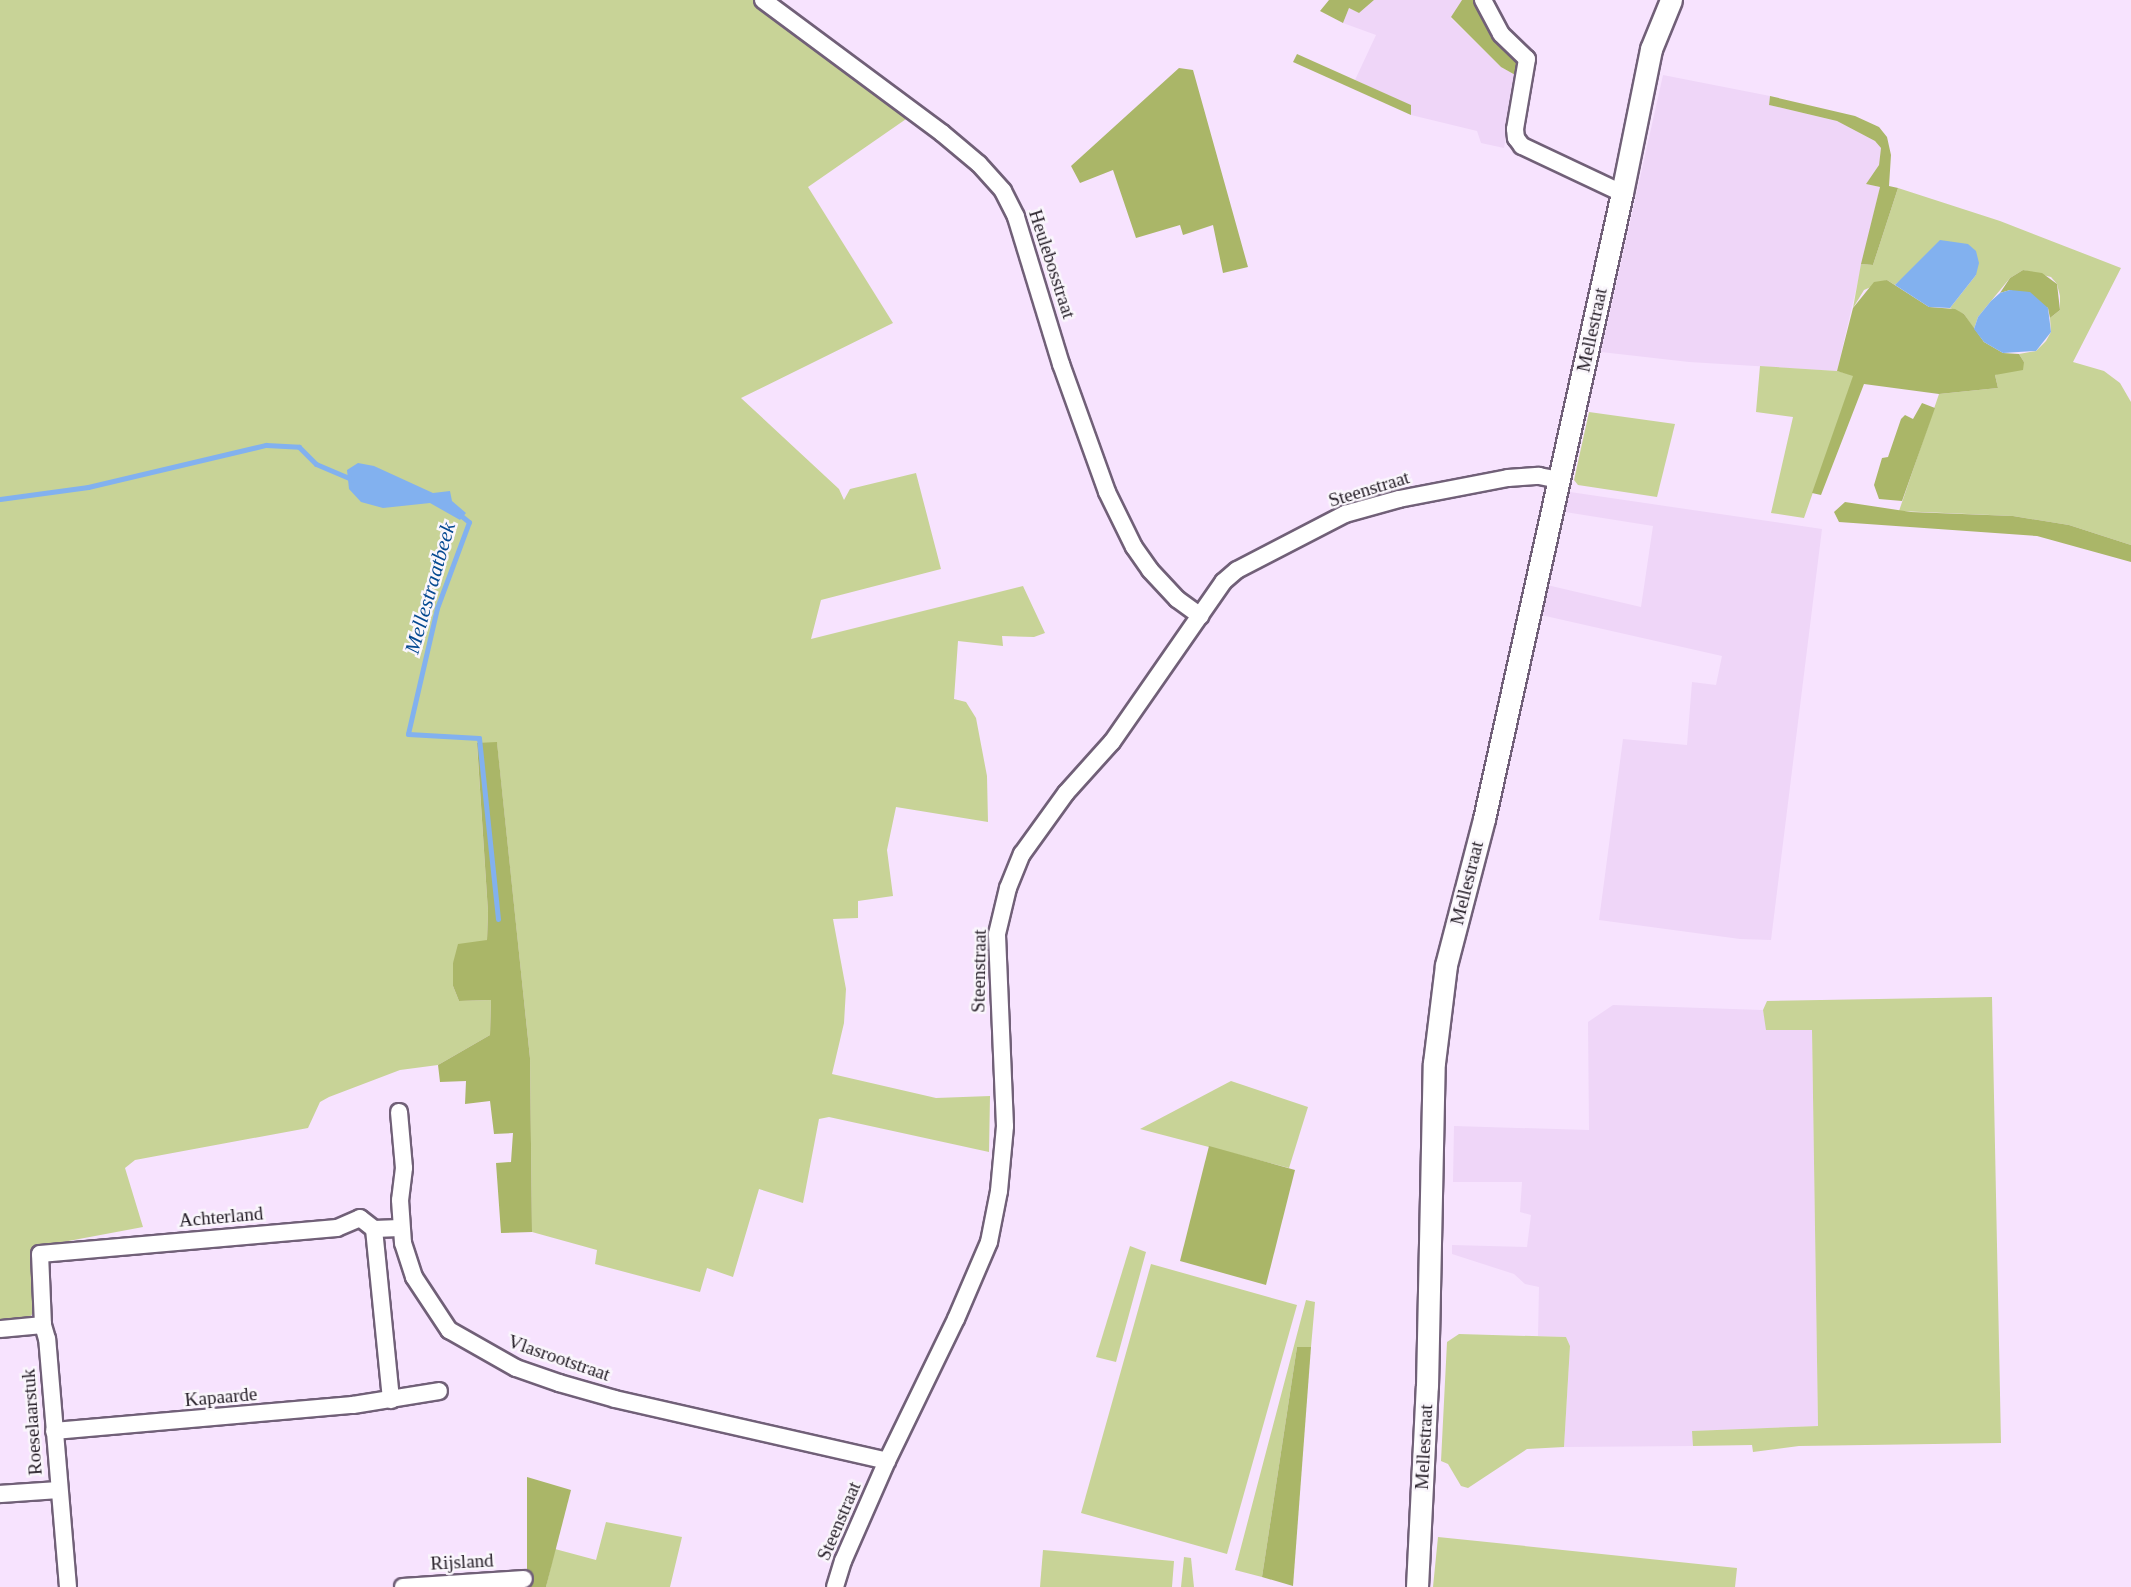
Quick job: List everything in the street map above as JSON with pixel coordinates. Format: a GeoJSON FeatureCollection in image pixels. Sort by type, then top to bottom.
{"type":"FeatureCollection","features":[{"type":"Feature","properties":{"kind":"street","name":"Heulebosstraat"},"geometry":{"type":"LineString","coordinates":[[763,0],[942,133],[979,164],[1003,191],[1016,217],[1061,364],[1107,492],[1134,547],[1150,570],[1177,599],[1200,616]]}},
{"type":"Feature","properties":{"kind":"street"},"geometry":{"type":"LineString","coordinates":[[1483,0],[1502,34],[1527,59],[1515,128],[1516,138],[1522,146],[1622,194]]}},
{"type":"Feature","properties":{"kind":"street","name":"Mellestraat"},"geometry":{"type":"LineString","coordinates":[[1417,1587],[1427,1386],[1434,1063],[1446,965],[1484,820],[1622,194],[1651,49],[1671,0]]}},
{"type":"Feature","properties":{"kind":"street","name":"Steenstraat"},"geometry":{"type":"LineString","coordinates":[[835,1587],[843,1560],[887,1461],[956,1320],[989,1242],[999,1191],[1005,1126],[997,933],[1009,888],[1022,854],[1039,828],[1112,742],[1223,582],[1237,570],[1345,514],[1399,499],[1508,478],[1539,476],[1559,480]]}},
{"type":"Feature","properties":{"kind":"street","name":"Vlasrootstraat"},"geometry":{"type":"LineString","coordinates":[[399,1112],[404,1168],[400,1228],[414,1277],[449,1330],[516,1368],[615,1399],[887,1461]]}},
{"type":"Feature","properties":{"kind":"street","name":"Achterland"},"geometry":{"type":"LineString","coordinates":[[40,1254],[337,1228],[360,1218],[374,1229],[400,1228]]}},
{"type":"Feature","properties":{"kind":"street"},"geometry":{"type":"LineString","coordinates":[[374,1229],[391,1400]]}},
{"type":"Feature","properties":{"kind":"street","name":"Roeselaarstuk"},"geometry":{"type":"LineString","coordinates":[[40,1254],[43,1325],[47,1339],[68,1587]]}},
{"type":"Feature","properties":{"kind":"street"},"geometry":{"type":"LineString","coordinates":[[0,1329],[43,1325]]}},
{"type":"Feature","properties":{"kind":"street","name":"Kapaarde"},"geometry":{"type":"LineString","coordinates":[[54,1431],[135,1426],[391,1400],[439,1391]]}},
{"type":"Feature","properties":{"kind":"street"},"geometry":{"type":"LineString","coordinates":[[0,1494],[58,1490]]}},
{"type":"Feature","properties":{"kind":"street","name":"Rijsland"},"geometry":{"type":"LineString","coordinates":[[403,1587],[524,1579]]}},
{"type":"Feature","properties":{"kind":"shaded area"},"geometry":{"type":"Polygon","coordinates":[[[1374,0],[1462,0],[1451,18],[1501,67],[1517,76],[1504,148],[1481,143],[1477,131],[1411,115],[1410,105],[1355,80],[1376,35],[1343,23],[1349,8],[1359,13],[1374,0]]]}},
{"type":"Feature","properties":{"kind":"shaded area"},"geometry":{"type":"Polygon","coordinates":[[[1663,75],[1770,96],[1769,105],[1837,121],[1875,141],[1881,148],[1879,165],[1866,184],[1880,187],[1837,371],[1689,362],[1601,352],[1663,75]]]}},
{"type":"Feature","properties":{"kind":"shaded area"},"geometry":{"type":"Polygon","coordinates":[[[1570,492],[1822,529],[1771,940],[1740,939],[1599,920],[1623,739],[1687,745],[1692,682],[1716,685],[1722,656],[1541,615],[1547,585],[1641,607],[1653,526],[1565,512],[1570,492]]]}},
{"type":"Feature","properties":{"kind":"shaded area"},"geometry":{"type":"Polygon","coordinates":[[[1613,1005],[1763,1010],[1767,1030],[1812,1029],[1818,1426],[1693,1431],[1693,1446],[1564,1447],[1570,1346],[1566,1337],[1538,1336],[1539,1287],[1525,1284],[1514,1274],[1452,1254],[1452,1245],[1527,1247],[1531,1215],[1520,1212],[1522,1182],[1453,1182],[1454,1126],[1589,1130],[1588,1022],[1613,1005]]]}},
{"type":"Feature","properties":{"kind":"green space"},"geometry":{"type":"Polygon","coordinates":[[[0,0],[755,0],[909,117],[808,187],[893,323],[741,398],[839,489],[844,500],[850,489],[916,473],[941,569],[821,600],[811,639],[1023,586],[1045,633],[1034,637],[1002,636],[1003,646],[958,641],[954,699],[966,702],[976,718],[987,776],[988,822],[896,807],[887,850],[893,896],[858,901],[858,918],[833,919],[846,989],[844,1023],[832,1074],[936,1098],[990,1096],[989,1152],[829,1117],[819,1119],[803,1203],[759,1189],[733,1277],[707,1268],[700,1292],[595,1264],[597,1250],[532,1232],[530,1058],[497,743],[477,744],[488,912],[487,940],[453,963],[453,986],[459,1001],[491,1000],[490,1035],[438,1065],[400,1070],[329,1097],[320,1102],[308,1128],[135,1160],[125,1168],[143,1227],[31,1248],[36,1310],[27,1320],[0,1322],[0,0]]]}},
{"type":"Feature","properties":{"kind":"green space"},"geometry":{"type":"Polygon","coordinates":[[[1329,0],[1374,0],[1359,13],[1349,8],[1343,23],[1320,11],[1329,0]]]}},
{"type":"Feature","properties":{"kind":"green space"},"geometry":{"type":"Polygon","coordinates":[[[1462,0],[1475,0],[1491,30],[1522,64],[1517,76],[1501,67],[1451,17],[1462,0]]]}},
{"type":"Feature","properties":{"kind":"green space"},"geometry":{"type":"Polygon","coordinates":[[[1297,54],[1411,105],[1411,115],[1293,62],[1297,54]]]}},
{"type":"Feature","properties":{"kind":"green space"},"geometry":{"type":"Polygon","coordinates":[[[1179,68],[1193,70],[1248,267],[1223,273],[1213,225],[1183,235],[1180,225],[1136,238],[1113,170],[1080,183],[1071,166],[1179,68]]]}},
{"type":"Feature","properties":{"kind":"green space"},"geometry":{"type":"Polygon","coordinates":[[[1770,96],[1855,116],[1879,127],[1887,137],[1891,155],[1889,186],[1898,188],[1873,265],[1861,264],[1880,187],[1866,184],[1879,165],[1881,148],[1875,141],[1837,121],[1769,105],[1770,96]]]}},
{"type":"Feature","properties":{"kind":"green space"},"geometry":{"type":"Polygon","coordinates":[[[1898,188],[2000,221],[2121,268],[2073,362],[2104,371],[2120,383],[2131,402],[2131,545],[2069,525],[2013,516],[1899,511],[1939,394],[1998,388],[1995,375],[2024,362],[2019,354],[2036,351],[2046,341],[2051,332],[2050,318],[2060,310],[2060,296],[2057,284],[2051,277],[2023,270],[2010,278],[1978,317],[1974,329],[1964,314],[1950,308],[1976,275],[1911,271],[1895,285],[1887,280],[1864,290],[1853,308],[1861,264],[1873,265],[1898,188]]]}},
{"type":"Feature","properties":{"kind":"green space"},"geometry":{"type":"Polygon","coordinates":[[[2023,270],[2042,273],[2057,284],[2060,310],[2050,318],[2048,308],[2010,290],[2000,293],[2010,278],[2023,270]]]}},
{"type":"Feature","properties":{"kind":"green space"},"geometry":{"type":"Polygon","coordinates":[[[1887,280],[1929,307],[1955,309],[1964,314],[1984,342],[2003,353],[2019,354],[2024,362],[2023,370],[1995,375],[1998,388],[1939,394],[1864,384],[1821,495],[1812,493],[1853,376],[1837,371],[1853,308],[1874,282],[1887,280]]]}},
{"type":"Feature","properties":{"kind":"green space"},"geometry":{"type":"Polygon","coordinates":[[[1760,366],[1837,371],[1854,375],[1804,518],[1771,513],[1793,417],[1756,412],[1760,366]]]}},
{"type":"Feature","properties":{"kind":"green space"},"geometry":{"type":"Polygon","coordinates":[[[1922,403],[1935,408],[1902,501],[1879,499],[1874,485],[1882,458],[1888,457],[1901,419],[1905,415],[1913,419],[1922,403]]]}},
{"type":"Feature","properties":{"kind":"green space"},"geometry":{"type":"Polygon","coordinates":[[[1589,412],[1675,424],[1657,497],[1578,485],[1574,480],[1589,412]]]}},
{"type":"Feature","properties":{"kind":"green space"},"geometry":{"type":"Polygon","coordinates":[[[1845,502],[1911,512],[2013,516],[2069,525],[2131,545],[2131,562],[2037,536],[1839,522],[1834,512],[1845,502]]]}},
{"type":"Feature","properties":{"kind":"green space"},"geometry":{"type":"Polygon","coordinates":[[[497,742],[530,1058],[532,1232],[501,1233],[496,1163],[511,1162],[513,1133],[494,1134],[490,1101],[465,1104],[466,1081],[440,1082],[438,1065],[490,1035],[491,1000],[459,1001],[453,986],[453,963],[458,944],[487,940],[488,912],[477,743],[497,742]]]}},
{"type":"Feature","properties":{"kind":"green space"},"geometry":{"type":"Polygon","coordinates":[[[1992,997],[2001,1443],[1799,1446],[1753,1452],[1752,1445],[1693,1446],[1692,1431],[1818,1426],[1812,1030],[1766,1030],[1763,1010],[1767,1001],[1992,997]]]}},
{"type":"Feature","properties":{"kind":"green space"},"geometry":{"type":"Polygon","coordinates":[[[1231,1081],[1308,1107],[1289,1168],[1140,1129],[1231,1081]]]}},
{"type":"Feature","properties":{"kind":"green space"},"geometry":{"type":"Polygon","coordinates":[[[1209,1146],[1295,1170],[1266,1285],[1180,1261],[1209,1146]]]}},
{"type":"Feature","properties":{"kind":"green space"},"geometry":{"type":"Polygon","coordinates":[[[1130,1246],[1146,1252],[1116,1362],[1096,1357],[1130,1246]]]}},
{"type":"Feature","properties":{"kind":"green space"},"geometry":{"type":"Polygon","coordinates":[[[1151,1264],[1297,1305],[1227,1554],[1081,1513],[1151,1264]]]}},
{"type":"Feature","properties":{"kind":"green space"},"geometry":{"type":"Polygon","coordinates":[[[1306,1300],[1315,1302],[1311,1347],[1297,1347],[1262,1577],[1235,1570],[1306,1300]]]}},
{"type":"Feature","properties":{"kind":"green space"},"geometry":{"type":"Polygon","coordinates":[[[1459,1334],[1566,1337],[1570,1346],[1564,1447],[1527,1449],[1468,1488],[1461,1486],[1448,1464],[1441,1461],[1447,1342],[1459,1334]]]}},
{"type":"Feature","properties":{"kind":"green space"},"geometry":{"type":"Polygon","coordinates":[[[1297,1347],[1311,1347],[1293,1586],[1262,1577],[1297,1347]]]}},
{"type":"Feature","properties":{"kind":"green space"},"geometry":{"type":"Polygon","coordinates":[[[527,1477],[571,1490],[546,1587],[527,1587],[527,1477]]]}},
{"type":"Feature","properties":{"kind":"green space"},"geometry":{"type":"Polygon","coordinates":[[[606,1522],[682,1537],[670,1587],[546,1587],[555,1549],[596,1560],[606,1522]]]}},
{"type":"Feature","properties":{"kind":"green space"},"geometry":{"type":"Polygon","coordinates":[[[1438,1537],[1737,1568],[1735,1587],[1433,1587],[1438,1537]]]}},
{"type":"Feature","properties":{"kind":"green space"},"geometry":{"type":"Polygon","coordinates":[[[1043,1550],[1174,1561],[1172,1587],[1040,1587],[1043,1550]]]}},
{"type":"Feature","properties":{"kind":"green space"},"geometry":{"type":"Polygon","coordinates":[[[1184,1557],[1191,1558],[1194,1587],[1181,1587],[1184,1557]]]}},
{"type":"Feature","properties":{"kind":"water"},"geometry":{"type":"Polygon","coordinates":[[[1940,240],[1968,244],[1976,251],[1979,263],[1976,275],[1950,308],[1929,307],[1895,285],[1940,240]]]}},
{"type":"Feature","properties":{"kind":"water"},"geometry":{"type":"Polygon","coordinates":[[[2010,290],[2030,292],[2048,308],[2051,332],[2036,351],[2003,353],[1984,342],[1974,329],[1978,317],[1991,301],[2000,293],[2010,290]]]}},
{"type":"Feature","properties":{"kind":"water"},"geometry":{"type":"Polygon","coordinates":[[[358,463],[374,466],[433,493],[450,491],[452,501],[466,513],[460,520],[430,503],[383,508],[361,502],[349,489],[347,470],[358,463]]]}},
{"type":"Feature","properties":{"kind":"waterway","name":"Mellestraatbeek"},"geometry":{"type":"LineString","coordinates":[[0,499],[88,487],[266,445],[299,447],[316,464],[352,479]]}},
{"type":"Feature","properties":{"kind":"waterway","name":"Mellestraatbeek"},"geometry":{"type":"LineString","coordinates":[[459,514],[469,522],[437,608],[408,734],[479,738],[498,919]]}}]}
